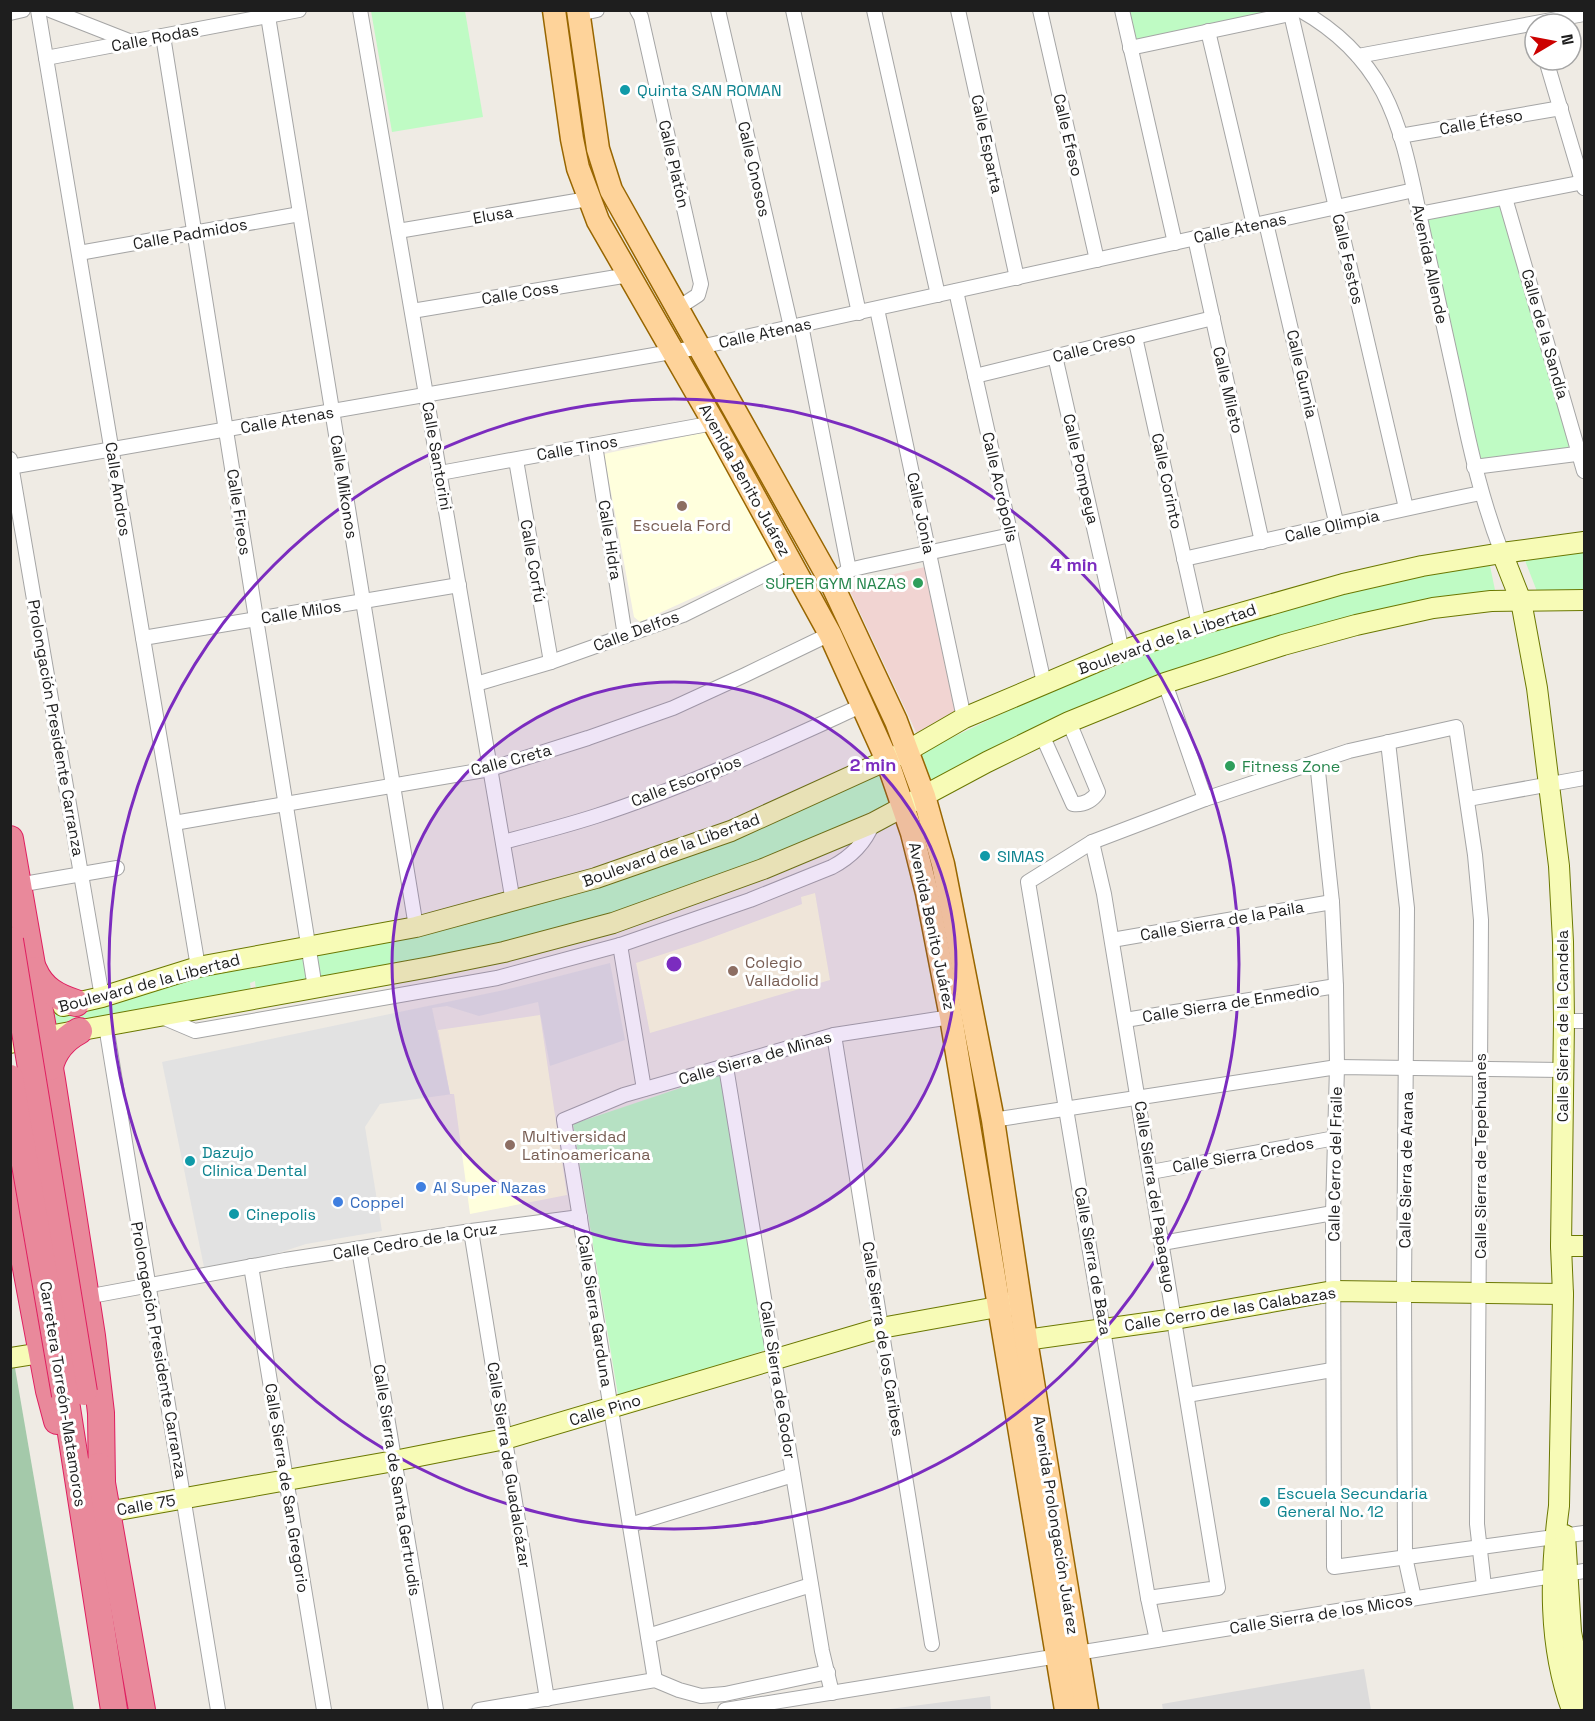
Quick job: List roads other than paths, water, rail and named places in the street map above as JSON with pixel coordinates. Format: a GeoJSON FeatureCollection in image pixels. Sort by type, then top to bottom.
{"type":"FeatureCollection","features":[{"type":"Feature","properties":{"kind":"highway"},"geometry":{"type":"LineString","coordinates":[[10,839],[18,885],[25,967],[39,1011],[44,1036],[86,1297],[101,1413],[102,1483]]}},
{"type":"Feature","properties":{"kind":"highway"},"geometry":{"type":"LineString","coordinates":[[10,940],[74,1394],[102,1483],[142,1710]]}},
{"type":"Feature","properties":{"kind":"highway"},"geometry":{"type":"LineString","coordinates":[[25,967],[51,992],[76,1003]]}},
{"type":"Feature","properties":{"kind":"highway"},"geometry":{"type":"LineString","coordinates":[[51,1074],[58,1048],[80,1031]]}},
{"type":"Feature","properties":{"kind":"highway"},"geometry":{"type":"LineString","coordinates":[[10,1089],[24,1081],[51,1074]]}},
{"type":"Feature","properties":{"kind":"highway","name":"Carretera Torreón-Matamoros"},"geometry":{"type":"LineString","coordinates":[[10,1078],[74,1394],[75,1464],[114,1710]]}},
{"type":"Feature","properties":{"kind":"highway"},"geometry":{"type":"LineString","coordinates":[[10,1183],[54,1412],[75,1464]]}},
{"type":"Feature","properties":{"kind":"main road","name":"Avenida Benito Juárez"},"geometry":{"type":"LineString","coordinates":[[554,10],[572,139],[588,199],[597,221],[674,351],[830,634],[863,705],[924,796],[944,864],[993,1120],[1010,1304]]}},
{"type":"Feature","properties":{"kind":"main road","name":"Avenida Benito Juárez"},"geometry":{"type":"LineString","coordinates":[[584,12],[598,149],[604,173],[620,207],[700,347],[840,576],[896,720],[897,756],[904,807],[927,893],[1016,1342]]}},
{"type":"Feature","properties":{"kind":"main road","name":"Boulevard de la Libertad"},"geometry":{"type":"LineString","coordinates":[[10,1016],[102,998],[198,967],[416,927],[596,878],[731,831],[897,756],[964,718],[1122,651],[1198,625],[1344,584],[1422,566],[1584,542]]}},
{"type":"Feature","properties":{"kind":"main road","name":"Calle Sierra de la Candela"},"geometry":{"type":"LineString","coordinates":[[1502,553],[1521,601],[1537,688],[1559,866],[1564,1021],[1562,1070],[1563,1294],[1559,1506],[1568,1536],[1568,1573],[1555,1637],[1558,1662],[1577,1702]]}},
{"type":"Feature","properties":{"kind":"main road","name":"Boulevard de la Libertad"},"geometry":{"type":"LineString","coordinates":[[10,1043],[162,1017],[504,952],[613,923],[763,869],[873,823],[987,762],[1069,722],[1165,683],[1283,645],[1356,625],[1451,604],[1584,600]]}},
{"type":"Feature","properties":{"kind":"main road"},"geometry":{"type":"LineString","coordinates":[[1562,1246],[1584,1246]]}},
{"type":"Feature","properties":{"kind":"main road","name":"Calle Cerro de las Calabazas"},"geometry":{"type":"LineString","coordinates":[[1016,1342],[1175,1320],[1333,1291],[1563,1294]]}},
{"type":"Feature","properties":{"kind":"main road","name":"Calle Pino"},"geometry":{"type":"LineString","coordinates":[[185,1498],[505,1439],[881,1328],[1010,1304]]}},
{"type":"Feature","properties":{"kind":"main road","name":"Avenida Prolongación Juárez"},"geometry":{"type":"LineString","coordinates":[[1016,1342],[1068,1656],[1087,1710]]}},
{"type":"Feature","properties":{"kind":"main road"},"geometry":{"type":"LineString","coordinates":[[10,1358],[41,1353]]}},
{"type":"Feature","properties":{"kind":"main road","name":"Calle 75"},"geometry":{"type":"LineString","coordinates":[[107,1512],[185,1498]]}},
{"type":"Feature","properties":{"kind":"main road","name":"Avenida Prolongación Juárez"},"geometry":{"type":"LineString","coordinates":[[1066,1710],[1068,1656]]}},
{"type":"Feature","properties":{"kind":"street"},"geometry":{"type":"LineString","coordinates":[[10,13],[23,10]]}},
{"type":"Feature","properties":{"kind":"street","name":"Calle Andros"},"geometry":{"type":"LineString","coordinates":[[38,10],[198,967]]}},
{"type":"Feature","properties":{"kind":"street"},"geometry":{"type":"LineString","coordinates":[[50,10],[131,42]]}},
{"type":"Feature","properties":{"kind":"street","name":"Calle Rodas"},"geometry":{"type":"LineString","coordinates":[[46,58],[268,13],[299,10]]}},
{"type":"Feature","properties":{"kind":"street","name":"Calle Santorini"},"geometry":{"type":"LineString","coordinates":[[360,10],[513,902]]}},
{"type":"Feature","properties":{"kind":"street","name":"Calle Platón"},"geometry":{"type":"LineString","coordinates":[[638,10],[701,284],[698,295],[678,309]]}},
{"type":"Feature","properties":{"kind":"street","name":"Calle Cnosos"},"geometry":{"type":"LineString","coordinates":[[718,10],[796,326],[840,576]]}},
{"type":"Feature","properties":{"kind":"street"},"geometry":{"type":"LineString","coordinates":[[793,10],[859,312]]}},
{"type":"Feature","properties":{"kind":"street"},"geometry":{"type":"LineString","coordinates":[[874,10],[938,295]]}},
{"type":"Feature","properties":{"kind":"street","name":"Calle Esparta"},"geometry":{"type":"LineString","coordinates":[[957,10],[1017,278]]}},
{"type":"Feature","properties":{"kind":"street","name":"Calle Efeso"},"geometry":{"type":"LineString","coordinates":[[1040,10],[1097,260]]}},
{"type":"Feature","properties":{"kind":"street"},"geometry":{"type":"LineString","coordinates":[[1122,10],[1175,243]]}},
{"type":"Feature","properties":{"kind":"street"},"geometry":{"type":"LineString","coordinates":[[1130,48],[1293,12]]}},
{"type":"Feature","properties":{"kind":"street","name":"Avenida Allende"},"geometry":{"type":"LineString","coordinates":[[1293,12],[1313,18],[1341,39],[1358,56],[1382,91],[1394,115],[1414,190],[1474,467],[1502,553]]}},
{"type":"Feature","properties":{"kind":"street","name":"Calle Festos"},"geometry":{"type":"LineString","coordinates":[[1293,12],[1406,508]]}},
{"type":"Feature","properties":{"kind":"street","name":"Calle Mikonos"},"geometry":{"type":"LineString","coordinates":[[268,13],[416,927]]}},
{"type":"Feature","properties":{"kind":"street"},"geometry":{"type":"LineString","coordinates":[[1358,56],[1523,25]]}},
{"type":"Feature","properties":{"kind":"street","name":"Calle Gurnia"},"geometry":{"type":"LineString","coordinates":[[1208,32],[1260,224],[1337,526]]}},
{"type":"Feature","properties":{"kind":"street","name":"Calle Fireos"},"geometry":{"type":"LineString","coordinates":[[163,36],[315,988]]}},
{"type":"Feature","properties":{"kind":"street"},"geometry":{"type":"LineString","coordinates":[[1419,214],[1584,185],[1550,72]]}},
{"type":"Feature","properties":{"kind":"street","name":"Calle Éfeso"},"geometry":{"type":"LineString","coordinates":[[1400,136],[1561,108]]}},
{"type":"Feature","properties":{"kind":"street","name":"Calle Atenas"},"geometry":{"type":"LineString","coordinates":[[11,465],[112,450],[700,347],[1414,190]]}},
{"type":"Feature","properties":{"kind":"street","name":"Calle de la Sandía"},"geometry":{"type":"LineString","coordinates":[[1505,198],[1582,453],[1584,471]]}},
{"type":"Feature","properties":{"kind":"street","name":"Elusa"},"geometry":{"type":"LineString","coordinates":[[398,231],[588,199]]}},
{"type":"Feature","properties":{"kind":"street","name":"Calle Padmidos"},"geometry":{"type":"LineString","coordinates":[[79,254],[300,214]]}},
{"type":"Feature","properties":{"kind":"street","name":"Calle Mileto"},"geometry":{"type":"LineString","coordinates":[[1195,238],[1262,542]]}},
{"type":"Feature","properties":{"kind":"street","name":"Calle Coss"},"geometry":{"type":"LineString","coordinates":[[412,311],[629,275]]}},
{"type":"Feature","properties":{"kind":"street","name":"Calle Acrópolis"},"geometry":{"type":"LineString","coordinates":[[956,291],[1044,683]]}},
{"type":"Feature","properties":{"kind":"street","name":"Calle Jonia"},"geometry":{"type":"LineString","coordinates":[[877,309],[964,718]]}},
{"type":"Feature","properties":{"kind":"street","name":"Calle Creso"},"geometry":{"type":"LineString","coordinates":[[975,376],[1213,318]]}},
{"type":"Feature","properties":{"kind":"street","name":"Calle Corinto"},"geometry":{"type":"LineString","coordinates":[[1135,337],[1198,625]]}},
{"type":"Feature","properties":{"kind":"street","name":"Calle Pompeya"},"geometry":{"type":"LineString","coordinates":[[1056,356],[1122,651]]}},
{"type":"Feature","properties":{"kind":"street","name":"Calle Tinos"},"geometry":{"type":"LineString","coordinates":[[440,474],[714,423]]}},
{"type":"Feature","properties":{"kind":"street","name":"Calle Hidra"},"geometry":{"type":"LineString","coordinates":[[595,445],[625,636]]}},
{"type":"Feature","properties":{"kind":"street"},"geometry":{"type":"LineString","coordinates":[[1474,467],[1582,453]]}},
{"type":"Feature","properties":{"kind":"street","name":"Calle Corfú"},"geometry":{"type":"LineString","coordinates":[[516,460],[551,662]]}},
{"type":"Feature","properties":{"kind":"street","name":"Prolongación Presidente Carranza"},"geometry":{"type":"LineString","coordinates":[[11,465],[102,998]]}},
{"type":"Feature","properties":{"kind":"street","name":"Calle Olimpia"},"geometry":{"type":"LineString","coordinates":[[1184,559],[1481,493]]}},
{"type":"Feature","properties":{"kind":"street"},"geometry":{"type":"LineString","coordinates":[[840,576],[1011,535]]}},
{"type":"Feature","properties":{"kind":"street","name":"Calle Delfos"},"geometry":{"type":"LineString","coordinates":[[476,684],[551,662],[683,615],[790,562]]}},
{"type":"Feature","properties":{"kind":"street","name":"Calle Milos"},"geometry":{"type":"LineString","coordinates":[[143,638],[459,585]]}},
{"type":"Feature","properties":{"kind":"street","name":"Calle Creta"},"geometry":{"type":"LineString","coordinates":[[174,823],[490,769],[673,708],[830,634]]}},
{"type":"Feature","properties":{"kind":"street"},"geometry":{"type":"LineString","coordinates":[[1165,683],[1205,799]]}},
{"type":"Feature","properties":{"kind":"street","name":"Calle Escorpios"},"geometry":{"type":"LineString","coordinates":[[503,842],[596,816],[682,784],[744,759],[863,705]]}},
{"type":"Feature","properties":{"kind":"street"},"geometry":{"type":"LineString","coordinates":[[1042,735],[1073,804],[1082,805],[1094,798],[1098,792],[1069,722]]}},
{"type":"Feature","properties":{"kind":"street","name":"Calle Sierra de Tepehuanes"},"geometry":{"type":"LineString","coordinates":[[1388,742],[1456,727],[1468,799],[1481,920],[1477,1524],[1484,1586]]}},
{"type":"Feature","properties":{"kind":"street"},"geometry":{"type":"LineString","coordinates":[[1092,842],[1205,799],[1317,762],[1388,742]]}},
{"type":"Feature","properties":{"kind":"street","name":"Calle Sierra de Arana"},"geometry":{"type":"LineString","coordinates":[[1388,742],[1407,908],[1404,1291],[1405,1557],[1414,1598]]}},
{"type":"Feature","properties":{"kind":"street","name":"Calle Cerro del Fraile"},"geometry":{"type":"LineString","coordinates":[[1317,762],[1332,902],[1336,986],[1337,1067],[1332,1370],[1334,1567],[1405,1557]]}},
{"type":"Feature","properties":{"kind":"street"},"geometry":{"type":"LineString","coordinates":[[1468,799],[1584,778]]}},
{"type":"Feature","properties":{"kind":"street"},"geometry":{"type":"LineString","coordinates":[[162,1017],[195,1031],[485,980],[620,945],[750,900],[832,867],[860,846],[873,823]]}},
{"type":"Feature","properties":{"kind":"street","name":"Calle Sierra de Baza"},"geometry":{"type":"LineString","coordinates":[[1092,842],[1028,882],[1157,1641]]}},
{"type":"Feature","properties":{"kind":"street","name":"Calle Sierra del Papagayo"},"geometry":{"type":"LineString","coordinates":[[1092,842],[1112,940],[1218,1588],[1148,1598]]}},
{"type":"Feature","properties":{"kind":"street"},"geometry":{"type":"LineString","coordinates":[[18,885],[117,868]]}},
{"type":"Feature","properties":{"kind":"street","name":"Calle Sierra de la Paila"},"geometry":{"type":"LineString","coordinates":[[1112,940],[1332,902]]}},
{"type":"Feature","properties":{"kind":"street"},"geometry":{"type":"LineString","coordinates":[[620,945],[644,1089]]}},
{"type":"Feature","properties":{"kind":"street","name":"Calle Sierra de Enmedio"},"geometry":{"type":"LineString","coordinates":[[1125,1020],[1336,986]]}},
{"type":"Feature","properties":{"kind":"street","name":"Calle Sierra de Minas"},"geometry":{"type":"LineString","coordinates":[[564,1120],[644,1089],[834,1035],[951,1017]]}},
{"type":"Feature","properties":{"kind":"street"},"geometry":{"type":"LineString","coordinates":[[1564,1021],[1584,1021]]}},
{"type":"Feature","properties":{"kind":"street","name":"Prolongación Presidente Carranza"},"geometry":{"type":"LineString","coordinates":[[106,1026],[218,1710]]}},
{"type":"Feature","properties":{"kind":"street","name":"Calle Sierra de los Caribes"},"geometry":{"type":"LineString","coordinates":[[834,1035],[932,1644]]}},
{"type":"Feature","properties":{"kind":"street","name":"Calle Sierra de Godor"},"geometry":{"type":"LineString","coordinates":[[726,1066],[822,1651],[832,1693]]}},
{"type":"Feature","properties":{"kind":"street"},"geometry":{"type":"LineString","coordinates":[[993,1120],[1337,1067],[1562,1070]]}},
{"type":"Feature","properties":{"kind":"street","name":"Calle Sierra Garduna"},"geometry":{"type":"LineString","coordinates":[[564,1120],[656,1680]]}},
{"type":"Feature","properties":{"kind":"street","name":"Calle Sierra Credos"},"geometry":{"type":"LineString","coordinates":[[1151,1172],[1335,1138]]}},
{"type":"Feature","properties":{"kind":"street"},"geometry":{"type":"LineString","coordinates":[[1162,1243],[1333,1213]]}},
{"type":"Feature","properties":{"kind":"street","name":"Calle Cedro de la Cruz"},"geometry":{"type":"LineString","coordinates":[[86,1297],[251,1266],[471,1231],[580,1217]]}},
{"type":"Feature","properties":{"kind":"street","name":"Calle Sierra de Guadalcázar"},"geometry":{"type":"LineString","coordinates":[[471,1231],[547,1699]]}},
{"type":"Feature","properties":{"kind":"street","name":"Calle Sierra de Santa Gertrudis"},"geometry":{"type":"LineString","coordinates":[[359,1249],[436,1710]]}},
{"type":"Feature","properties":{"kind":"street","name":"Calle Sierra de San Gregorio"},"geometry":{"type":"LineString","coordinates":[[251,1266],[324,1710]]}},
{"type":"Feature","properties":{"kind":"street"},"geometry":{"type":"LineString","coordinates":[[1187,1395],[1332,1370]]}},
{"type":"Feature","properties":{"kind":"street"},"geometry":{"type":"LineString","coordinates":[[630,1526],[794,1475]]}},
{"type":"Feature","properties":{"kind":"street"},"geometry":{"type":"LineString","coordinates":[[1405,1557],[1568,1536]]}},
{"type":"Feature","properties":{"kind":"street","name":"Calle Sierra de los Micos"},"geometry":{"type":"LineString","coordinates":[[725,1710],[1568,1573]]}},
{"type":"Feature","properties":{"kind":"street"},"geometry":{"type":"LineString","coordinates":[[648,1636],[811,1585]]}},
{"type":"Feature","properties":{"kind":"street"},"geometry":{"type":"LineString","coordinates":[[479,1710],[656,1680],[701,1696],[725,1694],[828,1672]]}},
{"type":"Feature","properties":{"kind":"place","name":"Quinta SAN ROMAN"},"geometry":{"type":"Point","coordinates":[625,90]}},
{"type":"Feature","properties":{"kind":"place","name":"Escuela Ford"},"geometry":{"type":"Point","coordinates":[682,506]}},
{"type":"Feature","properties":{"kind":"place","name":"SUPER GYM NAZAS"},"geometry":{"type":"Point","coordinates":[918,583]}},
{"type":"Feature","properties":{"kind":"place","name":"Fitness Zone"},"geometry":{"type":"Point","coordinates":[1230,766]}},
{"type":"Feature","properties":{"kind":"place","name":"SIMAS"},"geometry":{"type":"Point","coordinates":[985,856]}},
{"type":"Feature","properties":{"kind":"place","name":"Colegio Valladolid"},"geometry":{"type":"Point","coordinates":[733,971]}},
{"type":"Feature","properties":{"kind":"place","name":"Multiversidad Latinoamericana"},"geometry":{"type":"Point","coordinates":[510,1145]}},
{"type":"Feature","properties":{"kind":"place","name":"Dazujo Clinica Dental"},"geometry":{"type":"Point","coordinates":[190,1161]}},
{"type":"Feature","properties":{"kind":"place","name":"Al Super Nazas"},"geometry":{"type":"Point","coordinates":[421,1187]}},
{"type":"Feature","properties":{"kind":"place","name":"Coppel"},"geometry":{"type":"Point","coordinates":[338,1202]}},
{"type":"Feature","properties":{"kind":"place","name":"Cinepolis"},"geometry":{"type":"Point","coordinates":[234,1214]}},
{"type":"Feature","properties":{"kind":"place","name":"Escuela Secundaria General No. 12"},"geometry":{"type":"Point","coordinates":[1265,1502]}}]}
